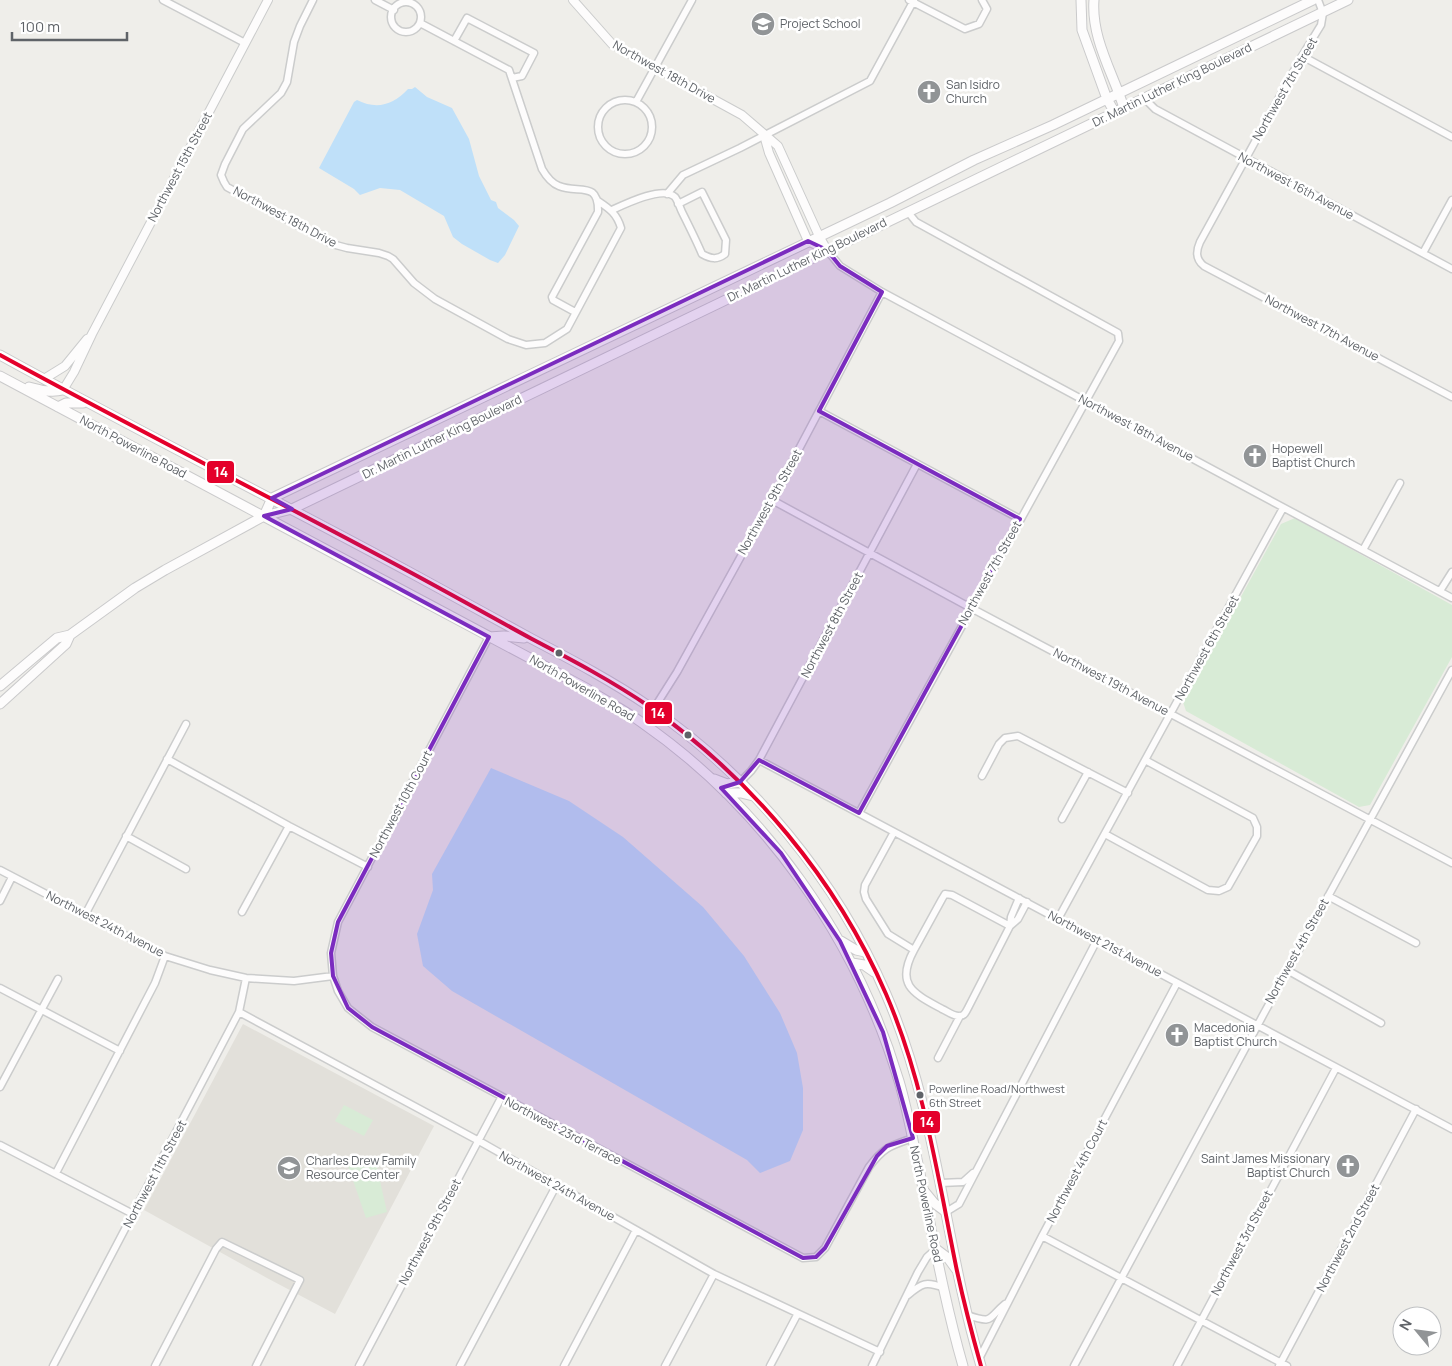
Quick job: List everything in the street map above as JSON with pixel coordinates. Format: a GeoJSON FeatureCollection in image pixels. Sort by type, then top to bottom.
{"type":"FeatureCollection","features":[{"type":"Feature","properties":{"kind":"main road"},"geometry":{"type":"LineString","coordinates":[[1081,0],[1082,30],[1114,113]]}},
{"type":"Feature","properties":{"kind":"main road"},"geometry":{"type":"LineString","coordinates":[[1094,0],[1093,9],[1100,45],[1120,93],[1124,108]]}},
{"type":"Feature","properties":{"kind":"main road","name":"Dr. Martin Luther King Boulevard"},"geometry":{"type":"LineString","coordinates":[[272,498],[890,203],[974,160],[1120,93],[1313,0]]}},
{"type":"Feature","properties":{"kind":"main road","name":"Dr. Martin Luther King Boulevard"},"geometry":{"type":"LineString","coordinates":[[0,686],[58,638],[70,635],[136,588],[165,570],[264,516],[292,509],[1348,0]]}},
{"type":"Feature","properties":{"kind":"main road"},"geometry":{"type":"LineString","coordinates":[[1144,98],[1144,90],[1148,79]]}},
{"type":"Feature","properties":{"kind":"main road","name":"North Powerline Road"},"geometry":{"type":"LineString","coordinates":[[0,355],[63,390],[272,498],[595,672],[653,710],[694,740],[754,796],[795,843],[823,881],[855,931],[898,1023],[918,1080],[967,1315],[980,1363]]}},
{"type":"Feature","properties":{"kind":"main road","name":"North Powerline Road"},"geometry":{"type":"LineString","coordinates":[[0,376],[586,688],[641,722],[683,754],[726,793],[781,853],[810,892],[852,963],[883,1032],[900,1083],[962,1366]]}},
{"type":"Feature","properties":{"kind":"main road"},"geometry":{"type":"LineString","coordinates":[[16,384],[47,392],[63,390]]}},
{"type":"Feature","properties":{"kind":"main road"},"geometry":{"type":"LineString","coordinates":[[58,407],[74,402],[91,404]]}},
{"type":"Feature","properties":{"kind":"main road"},"geometry":{"type":"LineString","coordinates":[[264,516],[272,498]]}},
{"type":"Feature","properties":{"kind":"main road","name":"Dr. Martin Luther King Boulevard"},"geometry":{"type":"LineString","coordinates":[[0,704],[66,644],[70,635]]}},
{"type":"Feature","properties":{"kind":"main road"},"geometry":{"type":"LineString","coordinates":[[489,637],[514,636],[535,640]]}},
{"type":"Feature","properties":{"kind":"main road"},"geometry":{"type":"LineString","coordinates":[[709,778],[727,784],[740,782]]}},
{"type":"Feature","properties":{"kind":"main road"},"geometry":{"type":"LineString","coordinates":[[726,793],[741,793],[754,796]]}},
{"type":"Feature","properties":{"kind":"main road"},"geometry":{"type":"LineString","coordinates":[[840,941],[856,950],[865,952]]}},
{"type":"Feature","properties":{"kind":"main road"},"geometry":{"type":"LineString","coordinates":[[852,963],[864,965],[876,974]]}},
{"type":"Feature","properties":{"kind":"main road"},"geometry":{"type":"LineString","coordinates":[[924,1189],[934,1203],[946,1212]]}},
{"type":"Feature","properties":{"kind":"main road"},"geometry":{"type":"LineString","coordinates":[[936,1249],[948,1258],[958,1271]]}},
{"type":"Feature","properties":{"kind":"street"},"geometry":{"type":"LineString","coordinates":[[163,0],[245,43]]}},
{"type":"Feature","properties":{"kind":"street","name":"Northwest 15th Street"},"geometry":{"type":"LineString","coordinates":[[63,390],[268,0]]}},
{"type":"Feature","properties":{"kind":"street","name":"Northwest 18th Drive"},"geometry":{"type":"LineString","coordinates":[[314,0],[294,42],[287,82],[281,93],[243,129],[225,164],[222,175],[228,187],[332,244],[388,256],[427,294],[508,339],[526,345],[545,342],[567,329],[621,228],[618,218],[612,210]]}},
{"type":"Feature","properties":{"kind":"street"},"geometry":{"type":"LineString","coordinates":[[375,0],[394,10]]}},
{"type":"Feature","properties":{"kind":"street","name":"Northwest 18th Drive"},"geometry":{"type":"LineString","coordinates":[[573,0],[612,44],[742,115],[778,146],[827,250]]}},
{"type":"Feature","properties":{"kind":"street"},"geometry":{"type":"LineString","coordinates":[[636,102],[692,0]]}},
{"type":"Feature","properties":{"kind":"street"},"geometry":{"type":"LineString","coordinates":[[667,194],[683,175],[870,81],[912,1],[965,29],[979,24],[987,8],[982,0]]}},
{"type":"Feature","properties":{"kind":"street"},"geometry":{"type":"LineString","coordinates":[[1318,0],[1323,13]]}},
{"type":"Feature","properties":{"kind":"street"},"geometry":{"type":"LineString","coordinates":[[409,1],[417,3],[420,23],[410,31],[400,31],[393,24],[394,10],[398,5],[409,1]]}},
{"type":"Feature","properties":{"kind":"street","name":"Northwest 7th Street"},"geometry":{"type":"LineString","coordinates":[[1197,255],[1196,250],[1200,242],[1321,25],[1323,13]]}},
{"type":"Feature","properties":{"kind":"street"},"geometry":{"type":"LineString","coordinates":[[454,41],[467,18],[534,54],[522,76],[512,78]]}},
{"type":"Feature","properties":{"kind":"street"},"geometry":{"type":"LineString","coordinates":[[420,23],[509,70],[542,170],[552,182],[560,186],[591,192],[598,201],[612,210],[636,199],[667,194],[675,197],[678,204],[702,254],[715,259],[725,254],[726,240],[702,192],[678,204]]}},
{"type":"Feature","properties":{"kind":"street"},"geometry":{"type":"LineString","coordinates":[[1302,56],[1452,137]]}},
{"type":"Feature","properties":{"kind":"street","name":"Northwest 16th Avenue"},"geometry":{"type":"LineString","coordinates":[[1144,98],[1155,109],[1245,159],[1452,269]]}},
{"type":"Feature","properties":{"kind":"street"},"geometry":{"type":"LineString","coordinates":[[628,100],[636,102],[644,107],[649,115],[651,124],[647,142],[632,152],[614,151],[606,146],[598,132],[600,115],[612,103],[628,100]]}},
{"type":"Feature","properties":{"kind":"street"},"geometry":{"type":"LineString","coordinates":[[764,135],[769,153],[808,241],[827,250]]}},
{"type":"Feature","properties":{"kind":"street"},"geometry":{"type":"LineString","coordinates":[[1423,253],[1452,200]]}},
{"type":"Feature","properties":{"kind":"street"},"geometry":{"type":"LineString","coordinates":[[576,312],[553,300],[552,296],[598,212],[598,201]]}},
{"type":"Feature","properties":{"kind":"street","name":"Northwest 7th Street"},"geometry":{"type":"LineString","coordinates":[[859,813],[1119,341],[1118,333],[916,222],[908,212]]}},
{"type":"Feature","properties":{"kind":"street","name":"Northwest 18th Avenue"},"geometry":{"type":"LineString","coordinates":[[827,250],[840,266],[882,292],[1452,598]]}},
{"type":"Feature","properties":{"kind":"street","name":"Northwest 17th Avenue"},"geometry":{"type":"LineString","coordinates":[[1197,255],[1199,262],[1204,266],[1452,398]]}},
{"type":"Feature","properties":{"kind":"street","name":"Northwest 9th Street"},"geometry":{"type":"LineString","coordinates":[[653,710],[677,672],[772,500],[882,292]]}},
{"type":"Feature","properties":{"kind":"street","name":"Northwest 15th Street"},"geometry":{"type":"LineString","coordinates":[[44,379],[66,366],[92,334]]}},
{"type":"Feature","properties":{"kind":"street"},"geometry":{"type":"LineString","coordinates":[[819,411],[1020,519]]}},
{"type":"Feature","properties":{"kind":"street","name":"Northwest 8th Street"},"geometry":{"type":"LineString","coordinates":[[740,782],[759,760],[917,464]]}},
{"type":"Feature","properties":{"kind":"street"},"geometry":{"type":"LineString","coordinates":[[1363,550],[1400,483]]}},
{"type":"Feature","properties":{"kind":"street","name":"Northwest 19th Avenue"},"geometry":{"type":"LineString","coordinates":[[772,500],[971,608],[1452,863]]}},
{"type":"Feature","properties":{"kind":"street","name":"Northwest 6th Street"},"geometry":{"type":"LineString","coordinates":[[1058,919],[1283,508]]}},
{"type":"Feature","properties":{"kind":"street"},"geometry":{"type":"LineString","coordinates":[[1440,591],[1452,572]]}},
{"type":"Feature","properties":{"kind":"street","name":"Northwest 10th Court"},"geometry":{"type":"LineString","coordinates":[[333,976],[331,953],[338,922],[489,637]]}},
{"type":"Feature","properties":{"kind":"street","name":"Northwest 4th Street"},"geometry":{"type":"LineString","coordinates":[[1074,1366],[1287,970],[1452,670]]}},
{"type":"Feature","properties":{"kind":"street"},"geometry":{"type":"LineString","coordinates":[[86,913],[186,724]]}},
{"type":"Feature","properties":{"kind":"street"},"geometry":{"type":"LineString","coordinates":[[982,776],[999,744],[1005,738],[1018,736],[1128,793]]}},
{"type":"Feature","properties":{"kind":"street"},"geometry":{"type":"LineString","coordinates":[[167,759],[289,826],[368,866]]}},
{"type":"Feature","properties":{"kind":"street","name":"Northwest 21st Avenue"},"geometry":{"type":"LineString","coordinates":[[759,760],[1452,1129]]}},
{"type":"Feature","properties":{"kind":"street"},"geometry":{"type":"LineString","coordinates":[[1105,834],[1208,890],[1219,891],[1228,887],[1257,836],[1257,827],[1253,818],[1145,760]]}},
{"type":"Feature","properties":{"kind":"street"},"geometry":{"type":"LineString","coordinates":[[1062,819],[1088,772]]}},
{"type":"Feature","properties":{"kind":"street"},"geometry":{"type":"LineString","coordinates":[[242,912],[289,826]]}},
{"type":"Feature","properties":{"kind":"street"},"geometry":{"type":"LineString","coordinates":[[894,832],[865,884],[864,892],[866,899],[888,934],[914,950]]}},
{"type":"Feature","properties":{"kind":"street"},"geometry":{"type":"LineString","coordinates":[[126,836],[186,869]]}},
{"type":"Feature","properties":{"kind":"street","name":"Northwest 24th Avenue"},"geometry":{"type":"LineString","coordinates":[[0,870],[86,913],[165,956],[210,970],[246,978],[294,981],[333,976]]}},
{"type":"Feature","properties":{"kind":"street"},"geometry":{"type":"LineString","coordinates":[[0,900],[12,877]]}},
{"type":"Feature","properties":{"kind":"street"},"geometry":{"type":"LineString","coordinates":[[960,1016],[956,1016],[924,999],[913,991],[907,980],[905,970],[942,898],[945,894],[952,894],[1010,926]]}},
{"type":"Feature","properties":{"kind":"street"},"geometry":{"type":"LineString","coordinates":[[1328,896],[1416,943]]}},
{"type":"Feature","properties":{"kind":"street"},"geometry":{"type":"LineString","coordinates":[[938,1058],[960,1016],[968,1008],[1010,926],[1011,917],[1019,898]]}},
{"type":"Feature","properties":{"kind":"street"},"geometry":{"type":"LineString","coordinates":[[1010,926],[1018,919],[1027,902]]}},
{"type":"Feature","properties":{"kind":"street"},"geometry":{"type":"LineString","coordinates":[[946,1212],[959,1204],[1097,940]]}},
{"type":"Feature","properties":{"kind":"street"},"geometry":{"type":"LineString","coordinates":[[56,1173],[155,982],[165,956]]}},
{"type":"Feature","properties":{"kind":"street"},"geometry":{"type":"LineString","coordinates":[[1287,970],[1381,1023]]}},
{"type":"Feature","properties":{"kind":"street","name":"Northwest 23rd Terrace"},"geometry":{"type":"LineString","coordinates":[[333,976],[338,991],[348,1008],[372,1027],[501,1098],[803,1258],[816,1257],[825,1248],[869,1167],[877,1156],[887,1146],[913,1138]]}},
{"type":"Feature","properties":{"kind":"street","name":"Northwest 11th Street"},"geometry":{"type":"LineString","coordinates":[[53,1366],[239,1012],[246,978]]}},
{"type":"Feature","properties":{"kind":"street"},"geometry":{"type":"LineString","coordinates":[[0,1087],[58,979]]}},
{"type":"Feature","properties":{"kind":"street","name":"Northwest 4th Court"},"geometry":{"type":"LineString","coordinates":[[980,1363],[1009,1300],[1042,1236],[1177,983]]}},
{"type":"Feature","properties":{"kind":"street"},"geometry":{"type":"LineString","coordinates":[[0,988],[120,1051]]}},
{"type":"Feature","properties":{"kind":"street","name":"Northwest 24th Avenue"},"geometry":{"type":"LineString","coordinates":[[239,1012],[479,1142],[714,1274],[797,1315],[880,1352]]}},
{"type":"Feature","properties":{"kind":"street","name":"Northwest 3rd Street"},"geometry":{"type":"LineString","coordinates":[[1177,1366],[1336,1068]]}},
{"type":"Feature","properties":{"kind":"street","name":"Northwest 9th Street"},"geometry":{"type":"LineString","coordinates":[[359,1366],[501,1098]]}},
{"type":"Feature","properties":{"kind":"street","name":"Northwest 2nd Street"},"geometry":{"type":"LineString","coordinates":[[1282,1365],[1416,1109]]}},
{"type":"Feature","properties":{"kind":"street"},"geometry":{"type":"LineString","coordinates":[[0,1145],[133,1214]]}},
{"type":"Feature","properties":{"kind":"street"},"geometry":{"type":"LineString","coordinates":[[941,1183],[963,1182],[976,1171]]}},
{"type":"Feature","properties":{"kind":"street"},"geometry":{"type":"LineString","coordinates":[[460,1366],[556,1186]]}},
{"type":"Feature","properties":{"kind":"street"},"geometry":{"type":"LineString","coordinates":[[564,1366],[636,1230]]}},
{"type":"Feature","properties":{"kind":"street"},"geometry":{"type":"LineString","coordinates":[[1042,1236],[1282,1365]]}},
{"type":"Feature","properties":{"kind":"street"},"geometry":{"type":"LineString","coordinates":[[155,1366],[216,1249],[222,1242],[300,1280],[256,1366]]}},
{"type":"Feature","properties":{"kind":"street"},"geometry":{"type":"LineString","coordinates":[[872,1366],[918,1272],[936,1249]]}},
{"type":"Feature","properties":{"kind":"street"},"geometry":{"type":"LineString","coordinates":[[665,1366],[714,1274]]}},
{"type":"Feature","properties":{"kind":"street"},"geometry":{"type":"LineString","coordinates":[[907,1296],[920,1285],[928,1283],[944,1288]]}},
{"type":"Feature","properties":{"kind":"street"},"geometry":{"type":"LineString","coordinates":[[967,1315],[980,1320],[987,1320],[994,1316],[1009,1300]]}},
{"type":"Feature","properties":{"kind":"street"},"geometry":{"type":"LineString","coordinates":[[770,1366],[797,1315]]}},
{"type":"Feature","properties":{"kind":"highlighted area"},"geometry":{"type":"Polygon","coordinates":[[[808,241],[827,250],[840,266],[882,292],[819,411],[1020,519],[859,813],[759,760],[740,782],[721,788],[781,853],[840,941],[883,1032],[913,1138],[887,1146],[877,1156],[825,1248],[816,1257],[803,1258],[501,1098],[372,1027],[348,1008],[333,976],[331,953],[338,922],[489,637],[264,516],[292,509],[272,498],[808,241]]]}},
{"type":"Feature","properties":{"kind":"shaded area","name":"Charles Drew Family Resource Center"},"geometry":{"type":"Polygon","coordinates":[[[243,1024],[434,1126],[335,1314],[144,1210],[243,1024]]]}},
{"type":"Feature","properties":{"kind":"green space"},"geometry":{"type":"Polygon","coordinates":[[[1295,518],[1452,605],[1452,657],[1370,805],[1359,807],[1186,711],[1183,702],[1281,524],[1295,518]]]}},
{"type":"Feature","properties":{"kind":"green space"},"geometry":{"type":"Polygon","coordinates":[[[344,1105],[373,1120],[364,1136],[335,1121],[344,1105]]]}},
{"type":"Feature","properties":{"kind":"green space"},"geometry":{"type":"Polygon","coordinates":[[[369,1158],[376,1163],[387,1212],[366,1218],[347,1163],[369,1158]]]}},
{"type":"Feature","properties":{"kind":"water"},"geometry":{"type":"Polygon","coordinates":[[[415,87],[427,97],[452,108],[469,139],[479,176],[491,200],[496,202],[498,208],[519,226],[505,255],[498,263],[462,244],[453,237],[444,216],[400,190],[380,188],[360,195],[354,189],[319,168],[354,102],[357,100],[371,105],[384,104],[397,99],[408,89],[415,87]]]}},
{"type":"Feature","properties":{"kind":"water"},"geometry":{"type":"Polygon","coordinates":[[[491,768],[569,801],[623,837],[703,907],[744,956],[780,1013],[797,1053],[803,1088],[803,1130],[790,1161],[760,1173],[747,1160],[452,991],[423,966],[417,934],[433,890],[432,874],[491,768]]]}},
{"type":"Feature","properties":{"kind":"transit line","name":"14"},"geometry":{"type":"LineString","coordinates":[[0,355],[393,563],[636,697],[687,735],[723,766],[756,799],[788,834],[816,872],[866,952],[886,994],[910,1061],[929,1131],[960,1283],[981,1366]]}},
{"type":"Feature","properties":{"kind":"place","name":"Project School"},"geometry":{"type":"Point","coordinates":[763,24]}},
{"type":"Feature","properties":{"kind":"place","name":"San Isidro Church"},"geometry":{"type":"Point","coordinates":[929,92]}},
{"type":"Feature","properties":{"kind":"place","name":"Hopewell Baptist Church"},"geometry":{"type":"Point","coordinates":[1255,456]}},
{"type":"Feature","properties":{"kind":"place","name":"Macedonia Baptist Church"},"geometry":{"type":"Point","coordinates":[1177,1035]}},
{"type":"Feature","properties":{"kind":"place","name":"Powerline Road/Northwest 6th Street"},"geometry":{"type":"Point","coordinates":[920,1095]}},
{"type":"Feature","properties":{"kind":"place","name":"Saint James Missionary Baptist Church"},"geometry":{"type":"Point","coordinates":[1348,1166]}},
{"type":"Feature","properties":{"kind":"place","name":"Charles Drew Family Resource Center"},"geometry":{"type":"Point","coordinates":[289,1168]}}]}
